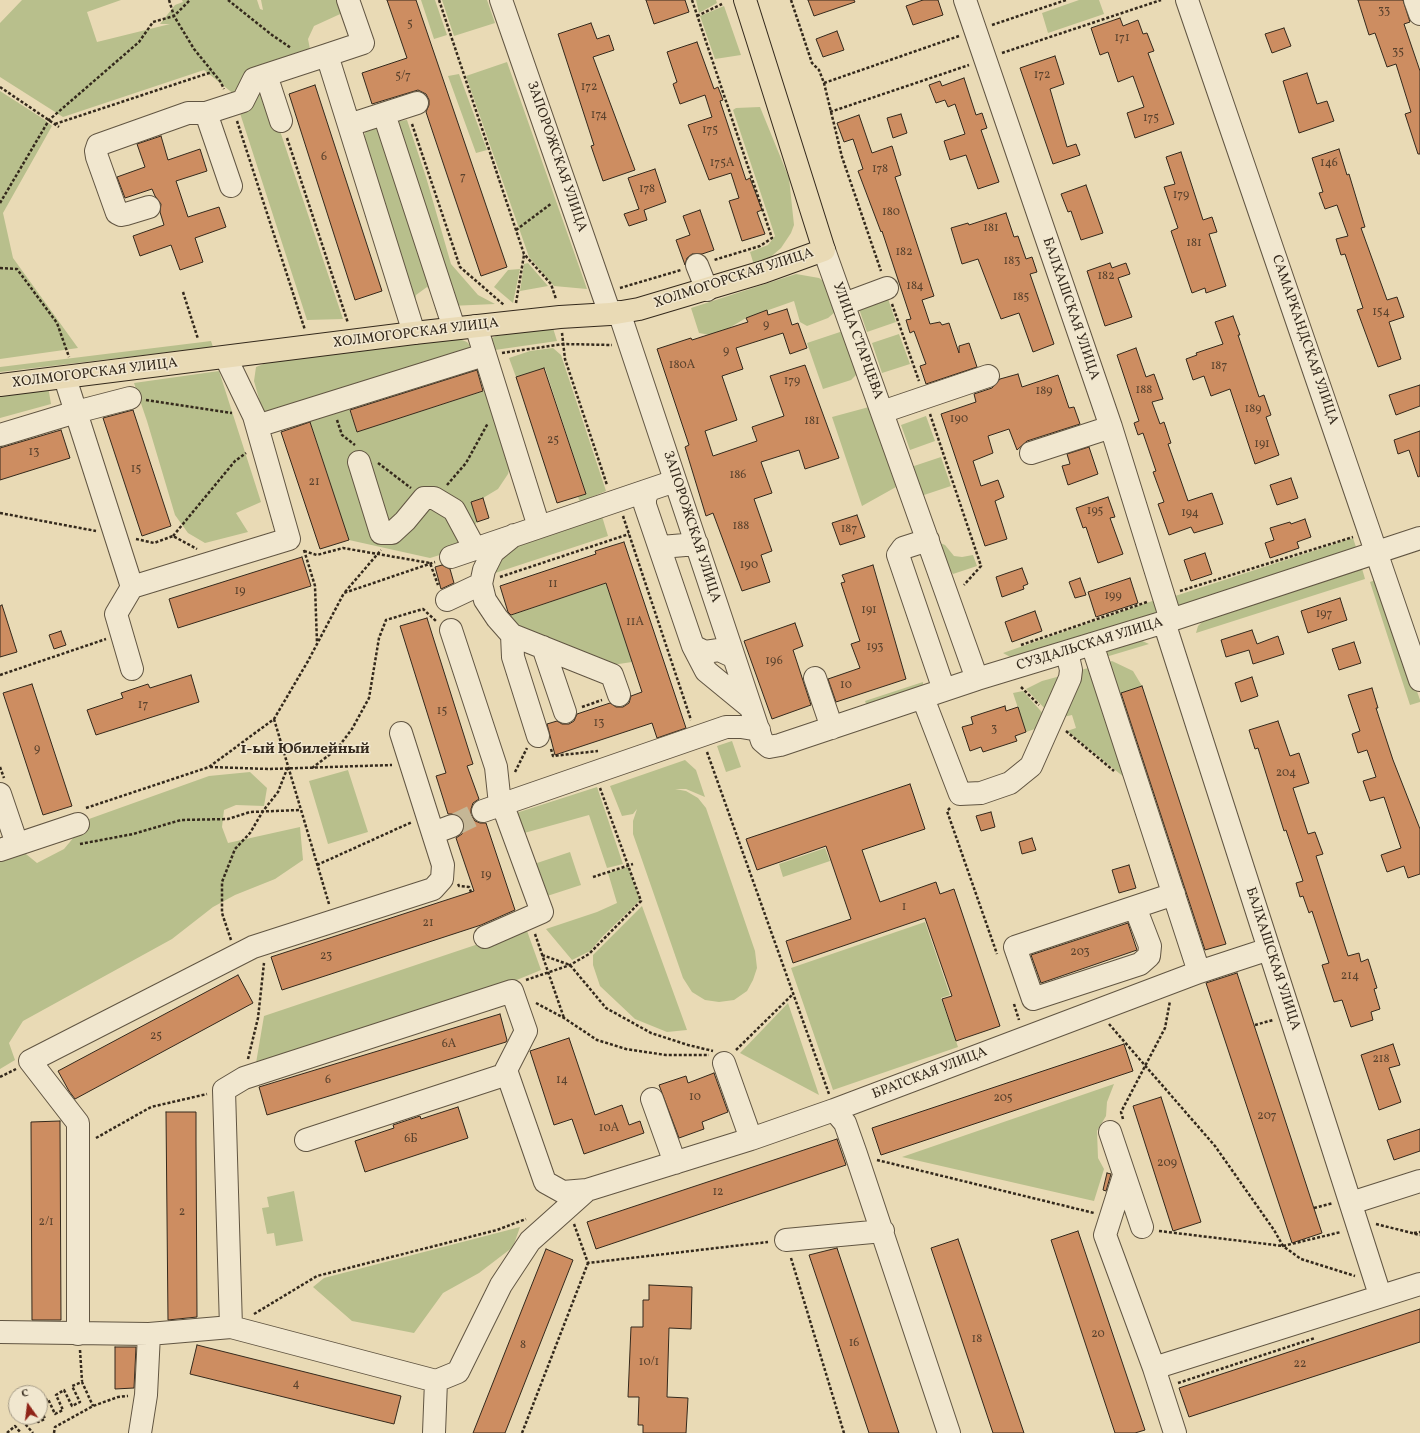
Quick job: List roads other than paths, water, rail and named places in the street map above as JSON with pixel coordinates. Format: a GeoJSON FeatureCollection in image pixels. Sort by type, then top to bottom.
{"type":"FeatureCollection","features":[{"type":"Feature","properties":{"kind":"main road","name":"УЛИЦА СТАРЦЕВА"},"geometry":{"type":"LineString","coordinates":[[745,0],[824,250]]}},
{"type":"Feature","properties":{"kind":"main road","name":"ХОЛМОГОРСКАЯ УЛИЦА"},"geometry":{"type":"LineString","coordinates":[[0,385],[226,358],[454,328],[615,313],[663,303],[707,290],[824,250]]}},
{"type":"Feature","properties":{"kind":"street"},"geometry":{"type":"LineString","coordinates":[[149,207],[121,215],[117,213],[97,157],[96,151],[98,145],[188,113],[206,114],[243,101],[254,79],[363,43],[348,0]]}},
{"type":"Feature","properties":{"kind":"street","name":"ЗАПОРОЖСКАЯ УЛИЦА"},"geometry":{"type":"LineString","coordinates":[[501,0],[568,190],[615,313],[676,481],[760,736]]}},
{"type":"Feature","properties":{"kind":"street","name":"БАЛХАШСКАЯ УЛИЦА"},"geometry":{"type":"LineString","coordinates":[[965,0],[1111,427],[1168,621],[1269,949],[1344,1203],[1378,1289]]}},
{"type":"Feature","properties":{"kind":"street","name":"САМАРКАНДСКАЯ УЛИЦА"},"geometry":{"type":"LineString","coordinates":[[1187,0],[1420,680]]}},
{"type":"Feature","properties":{"kind":"street"},"geometry":{"type":"LineString","coordinates":[[1415,0],[1420,14]]}},
{"type":"Feature","properties":{"kind":"street"},"geometry":{"type":"LineString","coordinates":[[318,58],[350,125],[414,333]]}},
{"type":"Feature","properties":{"kind":"street"},"geometry":{"type":"LineString","coordinates":[[266,75],[281,121]]}},
{"type":"Feature","properties":{"kind":"street"},"geometry":{"type":"LineString","coordinates":[[350,125],[417,103]]}},
{"type":"Feature","properties":{"kind":"street"},"geometry":{"type":"LineString","coordinates":[[206,114],[231,186]]}},
{"type":"Feature","properties":{"kind":"street"},"geometry":{"type":"LineString","coordinates":[[384,114],[454,328]]}},
{"type":"Feature","properties":{"kind":"street","name":"УЛИЦА СТАРЦЕВА"},"geometry":{"type":"LineString","coordinates":[[824,250],[977,679]]}},
{"type":"Feature","properties":{"kind":"street"},"geometry":{"type":"LineString","coordinates":[[697,265],[707,290]]}},
{"type":"Feature","properties":{"kind":"street"},"geometry":{"type":"LineString","coordinates":[[844,304],[887,288]]}},
{"type":"Feature","properties":{"kind":"street"},"geometry":{"type":"LineString","coordinates":[[476,326],[539,527]]}},
{"type":"Feature","properties":{"kind":"street"},"geometry":{"type":"LineString","coordinates":[[258,429],[484,355]]}},
{"type":"Feature","properties":{"kind":"street"},"geometry":{"type":"LineString","coordinates":[[132,669],[116,614],[132,587],[297,545],[258,429],[226,358]]}},
{"type":"Feature","properties":{"kind":"street"},"geometry":{"type":"LineString","coordinates":[[885,419],[988,376]]}},
{"type":"Feature","properties":{"kind":"street"},"geometry":{"type":"LineString","coordinates":[[65,378],[132,587]]}},
{"type":"Feature","properties":{"kind":"street"},"geometry":{"type":"LineString","coordinates":[[0,435],[76,412],[130,398]]}},
{"type":"Feature","properties":{"kind":"street"},"geometry":{"type":"LineString","coordinates":[[885,419],[929,411]]}},
{"type":"Feature","properties":{"kind":"street"},"geometry":{"type":"LineString","coordinates":[[1031,453],[1111,427]]}},
{"type":"Feature","properties":{"kind":"street"},"geometry":{"type":"LineString","coordinates":[[359,462],[381,533],[392,533],[405,521],[424,498],[434,498],[454,510],[476,549]]}},
{"type":"Feature","properties":{"kind":"street"},"geometry":{"type":"LineString","coordinates":[[451,557],[676,481]]}},
{"type":"Feature","properties":{"kind":"street"},"geometry":{"type":"LineString","coordinates":[[649,490],[645,498],[645,505],[661,547],[694,646],[706,671],[751,708]]}},
{"type":"Feature","properties":{"kind":"street"},"geometry":{"type":"LineString","coordinates":[[514,535],[493,552],[484,570],[481,584],[485,600],[496,618],[512,635],[612,675],[619,695]]}},
{"type":"Feature","properties":{"kind":"street","name":"СУЗДАЛЬСКАЯ УЛИЦА"},"geometry":{"type":"LineString","coordinates":[[495,804],[726,727],[741,727],[760,736],[768,747],[776,747],[977,679],[1168,621],[1420,538]]}},
{"type":"Feature","properties":{"kind":"street"},"geometry":{"type":"LineString","coordinates":[[928,540],[903,548],[899,552],[898,557],[944,690]]}},
{"type":"Feature","properties":{"kind":"street"},"geometry":{"type":"LineString","coordinates":[[661,547],[697,544]]}},
{"type":"Feature","properties":{"kind":"street"},"geometry":{"type":"LineString","coordinates":[[447,600],[481,584]]}},
{"type":"Feature","properties":{"kind":"street"},"geometry":{"type":"LineString","coordinates":[[445,627],[496,767],[495,804],[542,912],[485,937]]}},
{"type":"Feature","properties":{"kind":"street"},"geometry":{"type":"LineString","coordinates":[[512,635],[513,656],[543,739]]}},
{"type":"Feature","properties":{"kind":"street"},"geometry":{"type":"LineString","coordinates":[[1092,644],[1199,972]]}},
{"type":"Feature","properties":{"kind":"street"},"geometry":{"type":"LineString","coordinates":[[694,646],[705,652],[719,650],[734,657]]}},
{"type":"Feature","properties":{"kind":"street"},"geometry":{"type":"LineString","coordinates":[[543,647],[565,712]]}},
{"type":"Feature","properties":{"kind":"street"},"geometry":{"type":"LineString","coordinates":[[923,698],[960,794],[981,793],[1010,783],[1031,766],[1053,720],[1071,674],[1067,652]]}},
{"type":"Feature","properties":{"kind":"street"},"geometry":{"type":"LineString","coordinates":[[815,678],[832,728]]}},
{"type":"Feature","properties":{"kind":"street"},"geometry":{"type":"LineString","coordinates":[[78,1334],[87,1144],[78,1123],[30,1061],[253,947],[433,889],[442,879],[443,865],[438,825],[411,765],[401,733]]}},
{"type":"Feature","properties":{"kind":"street"},"geometry":{"type":"LineString","coordinates":[[0,794],[8,847],[78,826]]}},
{"type":"Feature","properties":{"kind":"street"},"geometry":{"type":"LineString","coordinates":[[1135,907],[1150,946],[1149,956],[1140,964],[1033,999],[1015,947],[1135,907],[1174,894]]}},
{"type":"Feature","properties":{"kind":"street","name":"БРАТСКАЯ УЛИЦА"},"geometry":{"type":"LineString","coordinates":[[587,1190],[751,1139],[834,1110],[1199,972],[1269,949]]}},
{"type":"Feature","properties":{"kind":"street"},"geometry":{"type":"LineString","coordinates":[[231,1327],[224,1090],[244,1078],[512,991],[526,1031],[506,1070],[544,1182],[563,1192],[587,1190]]}},
{"type":"Feature","properties":{"kind":"street"},"geometry":{"type":"LineString","coordinates":[[728,1059],[751,1139]]}},
{"type":"Feature","properties":{"kind":"street"},"geometry":{"type":"LineString","coordinates":[[306,1140],[507,1074]]}},
{"type":"Feature","properties":{"kind":"street"},"geometry":{"type":"LineString","coordinates":[[652,1099],[675,1163]]}},
{"type":"Feature","properties":{"kind":"street"},"geometry":{"type":"LineString","coordinates":[[834,1110],[845,1123],[883,1231],[949,1433]]}},
{"type":"Feature","properties":{"kind":"street"},"geometry":{"type":"LineString","coordinates":[[1117,1126],[1124,1175],[1153,1227]]}},
{"type":"Feature","properties":{"kind":"street"},"geometry":{"type":"LineString","coordinates":[[1124,1175],[1105,1235],[1154,1368],[1175,1433]]}},
{"type":"Feature","properties":{"kind":"street"},"geometry":{"type":"LineString","coordinates":[[1344,1203],[1420,1181]]}},
{"type":"Feature","properties":{"kind":"street"},"geometry":{"type":"LineString","coordinates":[[0,1332],[149,1334],[231,1327],[436,1381],[458,1372],[501,1285],[530,1241],[587,1190]]}},
{"type":"Feature","properties":{"kind":"street"},"geometry":{"type":"LineString","coordinates":[[786,1240],[883,1231]]}},
{"type":"Feature","properties":{"kind":"street"},"geometry":{"type":"LineString","coordinates":[[1154,1368],[1378,1289],[1420,1284]]}},
{"type":"Feature","properties":{"kind":"street"},"geometry":{"type":"LineString","coordinates":[[140,1433],[146,1395],[149,1334]]}},
{"type":"Feature","properties":{"kind":"street"},"geometry":{"type":"LineString","coordinates":[[434,1433],[436,1381]]}},
{"type":"Feature","properties":{"kind":"tunnel"},"geometry":{"type":"LineString","coordinates":[[452,826],[483,811]]}},
{"type":"Feature","properties":{"kind":"district","name":"1-ый Юбилейный"},"geometry":{"type":"Point","coordinates":[305,750]}}]}
